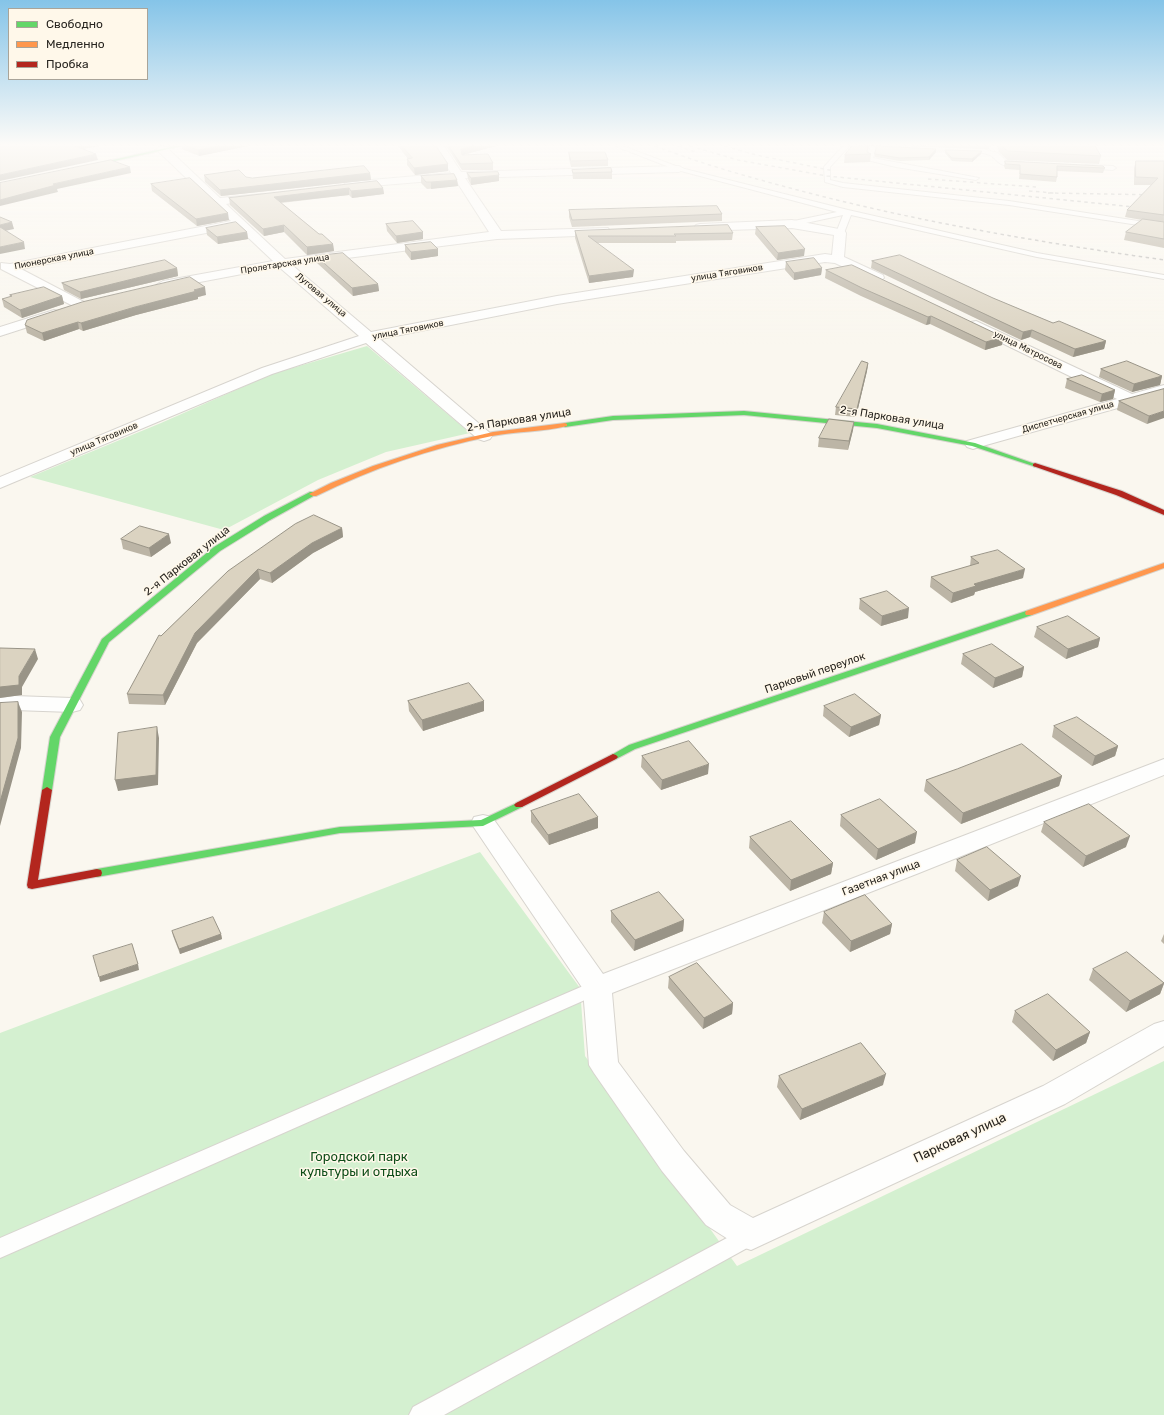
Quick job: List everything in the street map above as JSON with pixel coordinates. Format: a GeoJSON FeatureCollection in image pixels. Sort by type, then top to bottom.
{"type":"FeatureCollection","features":[{"type":"Feature","properties":{"kind":"street","name":"Луговая улица"},"geometry":{"type":"LineString","coordinates":[[231,212],[282,263],[484,436]]}},
{"type":"Feature","properties":{"kind":"street"},"geometry":{"type":"LineString","coordinates":[[481,212],[497,235]]}},
{"type":"Feature","properties":{"kind":"street","name":"Пионерская улица"},"geometry":{"type":"LineString","coordinates":[[4,265],[242,223]]}},
{"type":"Feature","properties":{"kind":"street"},"geometry":{"type":"LineString","coordinates":[[688,228],[792,224],[840,233],[838,259],[888,283]]}},
{"type":"Feature","properties":{"kind":"street","name":"Пролетарская улица"},"geometry":{"type":"LineString","coordinates":[[153,288],[183,280],[282,263],[497,235],[616,231]]}},
{"type":"Feature","properties":{"kind":"street","name":"улица Тяговиков"},"geometry":{"type":"LineString","coordinates":[[0,483],[267,370],[369,337],[557,300],[825,258],[838,259]]}},
{"type":"Feature","properties":{"kind":"street"},"geometry":{"type":"LineString","coordinates":[[4,265],[79,305]]}},
{"type":"Feature","properties":{"kind":"street"},"geometry":{"type":"LineString","coordinates":[[0,332],[79,305],[94,302]]}},
{"type":"Feature","properties":{"kind":"street","name":"улица Матросова"},"geometry":{"type":"LineString","coordinates":[[966,320],[1130,399]]}},
{"type":"Feature","properties":{"kind":"street","name":"Диспетчерская улица"},"geometry":{"type":"LineString","coordinates":[[973,444],[1164,390]]}},
{"type":"Feature","properties":{"kind":"street","name":"2-я Парковая улица"},"geometry":{"type":"LineString","coordinates":[[483,823],[340,830],[32,885],[55,737],[105,641],[217,550],[267,518],[340,480],[396,460],[484,436],[612,418],[744,413],[878,426],[973,444],[1119,493],[1164,513]]}},
{"type":"Feature","properties":{"kind":"street","name":"Парковый переулок"},"geometry":{"type":"LineString","coordinates":[[483,823],[632,748],[1002,623],[1164,565]]}},
{"type":"Feature","properties":{"kind":"street"},"geometry":{"type":"LineString","coordinates":[[0,705],[14,703],[72,704]]}},
{"type":"Feature","properties":{"kind":"street","name":"Газетная улица"},"geometry":{"type":"LineString","coordinates":[[598,987],[917,864],[1164,766]]}},
{"type":"Feature","properties":{"kind":"street"},"geometry":{"type":"LineString","coordinates":[[483,823],[598,987],[604,1065],[673,1161],[718,1215],[751,1235]]}},
{"type":"Feature","properties":{"kind":"street","name":"Парковая улица"},"geometry":{"type":"LineString","coordinates":[[751,1235],[1054,1095],[1164,1032]]}},
{"type":"Feature","properties":{"kind":"lane"},"geometry":{"type":"LineString","coordinates":[[792,224],[848,212]]}},
{"type":"Feature","properties":{"kind":"lane"},"geometry":{"type":"LineString","coordinates":[[840,233],[848,212]]}},
{"type":"Feature","properties":{"kind":"lane"},"geometry":{"type":"LineString","coordinates":[[848,212],[1037,255],[1164,277]]}},
{"type":"Feature","properties":{"kind":"lane"},"geometry":{"type":"LineString","coordinates":[[1067,212],[1164,227]]}},
{"type":"Feature","properties":{"kind":"lane"},"geometry":{"type":"LineString","coordinates":[[0,1248],[598,987]]}},
{"type":"Feature","properties":{"kind":"lane"},"geometry":{"type":"LineString","coordinates":[[421,1415],[751,1235]]}},
{"type":"Feature","properties":{"kind":"green space"},"geometry":{"type":"Polygon","coordinates":[[[367,346],[470,433],[386,452],[318,480],[224,530],[30,477],[161,423],[272,374],[367,346]]]}},
{"type":"Feature","properties":{"kind":"green space","name":"Городской парк культуры и отдыха"},"geometry":{"type":"Polygon","coordinates":[[[480,852],[580,988],[585,1056],[737,1266],[1164,1061],[1164,1415],[0,1415],[0,1033],[480,852]]]}},
{"type":"Feature","properties":{"kind":"building"},"geometry":{"type":"Polygon","coordinates":[[[187,212],[228,213],[196,219],[187,212]]]}},
{"type":"Feature","properties":{"kind":"building"},"geometry":{"type":"Polygon","coordinates":[[[244,212],[292,212],[333,244],[307,247],[284,225],[263,229],[244,212]]]}},
{"type":"Feature","properties":{"kind":"building"},"geometry":{"type":"Polygon","coordinates":[[[570,212],[721,212],[722,214],[572,220],[570,212]]]}},
{"type":"Feature","properties":{"kind":"building"},"geometry":{"type":"Polygon","coordinates":[[[1142,212],[1164,212],[1164,215],[1142,212]]]}},
{"type":"Feature","properties":{"kind":"building"},"geometry":{"type":"Polygon","coordinates":[[[0,217],[12,222],[0,225],[0,217]]]}},
{"type":"Feature","properties":{"kind":"building"},"geometry":{"type":"Polygon","coordinates":[[[1143,219],[1164,222],[1164,239],[1126,232],[1143,219]]]}},
{"type":"Feature","properties":{"kind":"building"},"geometry":{"type":"Polygon","coordinates":[[[413,221],[423,232],[396,236],[386,224],[413,221]]]}},
{"type":"Feature","properties":{"kind":"building"},"geometry":{"type":"Polygon","coordinates":[[[236,222],[247,232],[217,237],[206,228],[236,222]]]}},
{"type":"Feature","properties":{"kind":"building"},"geometry":{"type":"Polygon","coordinates":[[[728,225],[733,233],[674,234],[676,236],[588,236],[634,270],[589,276],[575,231],[728,225]]]}},
{"type":"Feature","properties":{"kind":"building"},"geometry":{"type":"Polygon","coordinates":[[[785,226],[805,249],[778,253],[756,227],[785,226]]]}},
{"type":"Feature","properties":{"kind":"building"},"geometry":{"type":"Polygon","coordinates":[[[0,227],[24,242],[0,247],[0,227]]]}},
{"type":"Feature","properties":{"kind":"building"},"geometry":{"type":"Polygon","coordinates":[[[431,242],[438,249],[411,252],[405,245],[431,242]]]}},
{"type":"Feature","properties":{"kind":"building"},"geometry":{"type":"Polygon","coordinates":[[[343,253],[378,284],[352,288],[316,256],[343,253]]]}},
{"type":"Feature","properties":{"kind":"building"},"geometry":{"type":"Polygon","coordinates":[[[900,255],[993,298],[1053,323],[1059,321],[1106,341],[1075,349],[1032,330],[1023,332],[872,261],[900,255]]]}},
{"type":"Feature","properties":{"kind":"building"},"geometry":{"type":"Polygon","coordinates":[[[814,258],[822,268],[794,273],[786,262],[814,258]]]}},
{"type":"Feature","properties":{"kind":"building"},"geometry":{"type":"Polygon","coordinates":[[[165,260],[177,268],[80,292],[62,283],[165,260]]]}},
{"type":"Feature","properties":{"kind":"building"},"geometry":{"type":"Polygon","coordinates":[[[852,265],[1003,337],[986,342],[931,316],[928,317],[862,288],[826,270],[852,265]]]}},
{"type":"Feature","properties":{"kind":"building"},"geometry":{"type":"Polygon","coordinates":[[[190,277],[205,287],[194,290],[197,291],[81,323],[78,322],[42,333],[25,325],[27,320],[82,302],[190,277]]]}},
{"type":"Feature","properties":{"kind":"building"},"geometry":{"type":"Polygon","coordinates":[[[44,287],[62,296],[20,310],[2,299],[12,296],[10,295],[44,287]]]}},
{"type":"Feature","properties":{"kind":"building"},"geometry":{"type":"Polygon","coordinates":[[[862,361],[868,363],[857,409],[836,407],[862,361]]]}},
{"type":"Feature","properties":{"kind":"building"},"geometry":{"type":"Polygon","coordinates":[[[1127,361],[1162,376],[1134,384],[1101,369],[1127,361]]]}},
{"type":"Feature","properties":{"kind":"building"},"geometry":{"type":"Polygon","coordinates":[[[1082,375],[1115,390],[1102,394],[1067,379],[1082,375]]]}},
{"type":"Feature","properties":{"kind":"building"},"geometry":{"type":"Polygon","coordinates":[[[1164,389],[1164,411],[1149,416],[1119,401],[1164,389]]]}},
{"type":"Feature","properties":{"kind":"building"},"geometry":{"type":"Polygon","coordinates":[[[829,419],[854,422],[849,441],[819,438],[829,419]]]}},
{"type":"Feature","properties":{"kind":"building"},"geometry":{"type":"Polygon","coordinates":[[[314,515],[342,528],[312,543],[270,573],[258,569],[195,633],[163,695],[127,694],[159,635],[161,636],[228,571],[295,524],[314,515]]]}},
{"type":"Feature","properties":{"kind":"building"},"geometry":{"type":"Polygon","coordinates":[[[140,526],[169,534],[149,548],[121,539],[140,526]]]}},
{"type":"Feature","properties":{"kind":"building"},"geometry":{"type":"Polygon","coordinates":[[[998,550],[1025,569],[974,584],[976,586],[953,593],[931,577],[979,563],[971,557],[998,550]]]}},
{"type":"Feature","properties":{"kind":"building"},"geometry":{"type":"Polygon","coordinates":[[[887,591],[909,608],[882,616],[860,599],[887,591]]]}},
{"type":"Feature","properties":{"kind":"building"},"geometry":{"type":"Polygon","coordinates":[[[1068,616],[1100,638],[1068,649],[1037,627],[1068,616]]]}},
{"type":"Feature","properties":{"kind":"building"},"geometry":{"type":"Polygon","coordinates":[[[992,644],[1024,667],[995,678],[963,654],[992,644]]]}},
{"type":"Feature","properties":{"kind":"building"},"geometry":{"type":"Polygon","coordinates":[[[0,648],[35,649],[19,676],[19,685],[0,687],[0,648]]]}},
{"type":"Feature","properties":{"kind":"building"},"geometry":{"type":"Polygon","coordinates":[[[469,683],[484,701],[422,720],[408,701],[469,683]]]}},
{"type":"Feature","properties":{"kind":"building"},"geometry":{"type":"Polygon","coordinates":[[[855,694],[881,715],[851,727],[824,706],[855,694]]]}},
{"type":"Feature","properties":{"kind":"building"},"geometry":{"type":"Polygon","coordinates":[[[18,702],[18,738],[0,802],[0,703],[18,702]]]}},
{"type":"Feature","properties":{"kind":"building"},"geometry":{"type":"Polygon","coordinates":[[[1077,717],[1118,746],[1095,756],[1054,726],[1077,717]]]}},
{"type":"Feature","properties":{"kind":"building"},"geometry":{"type":"Polygon","coordinates":[[[157,727],[156,775],[115,780],[118,733],[157,727]]]}},
{"type":"Feature","properties":{"kind":"building"},"geometry":{"type":"Polygon","coordinates":[[[689,741],[709,764],[662,780],[642,756],[689,741]]]}},
{"type":"Feature","properties":{"kind":"building"},"geometry":{"type":"Polygon","coordinates":[[[1022,744],[1062,776],[963,813],[926,780],[957,769],[1022,744]]]}},
{"type":"Feature","properties":{"kind":"building"},"geometry":{"type":"Polygon","coordinates":[[[579,794],[598,817],[548,835],[531,811],[579,794]]]}},
{"type":"Feature","properties":{"kind":"building"},"geometry":{"type":"Polygon","coordinates":[[[880,799],[917,832],[878,849],[841,815],[880,799]]]}},
{"type":"Feature","properties":{"kind":"building"},"geometry":{"type":"Polygon","coordinates":[[[1089,804],[1130,836],[1086,856],[1044,822],[1089,804]]]}},
{"type":"Feature","properties":{"kind":"building"},"geometry":{"type":"Polygon","coordinates":[[[791,821],[833,863],[791,880],[750,837],[791,821]]]}},
{"type":"Feature","properties":{"kind":"building"},"geometry":{"type":"Polygon","coordinates":[[[987,847],[1021,876],[990,890],[957,860],[987,847]]]}},
{"type":"Feature","properties":{"kind":"building"},"geometry":{"type":"Polygon","coordinates":[[[659,892],[684,920],[635,940],[611,911],[659,892]]]}},
{"type":"Feature","properties":{"kind":"building"},"geometry":{"type":"Polygon","coordinates":[[[865,895],[892,924],[851,941],[824,912],[865,895]]]}},
{"type":"Feature","properties":{"kind":"building"},"geometry":{"type":"Polygon","coordinates":[[[213,917],[221,934],[179,949],[172,931],[213,917]]]}},
{"type":"Feature","properties":{"kind":"building"},"geometry":{"type":"Polygon","coordinates":[[[132,944],[138,964],[99,977],[93,956],[132,944]]]}},
{"type":"Feature","properties":{"kind":"building"},"geometry":{"type":"Polygon","coordinates":[[[1127,952],[1164,983],[1130,1001],[1093,969],[1127,952]]]}},
{"type":"Feature","properties":{"kind":"building"},"geometry":{"type":"Polygon","coordinates":[[[697,963],[733,1003],[704,1018],[669,977],[697,963]]]}},
{"type":"Feature","properties":{"kind":"building"},"geometry":{"type":"Polygon","coordinates":[[[1048,994],[1090,1032],[1056,1050],[1015,1011],[1048,994]]]}},
{"type":"Feature","properties":{"kind":"building"},"geometry":{"type":"Polygon","coordinates":[[[861,1043],[886,1074],[802,1109],[779,1076],[861,1043]]]}},
{"type":"Feature","properties":{"kind":"railway"},"geometry":{"type":"LineString","coordinates":[[888,212],[976,230],[1164,260]]}},
{"type":"Feature","properties":{"kind":"traffic: fast"},"geometry":{"type":"LineString","coordinates":[[565,425],[613,418],[744,413],[877,426],[973,444],[1035,465]]}},
{"type":"Feature","properties":{"kind":"traffic: fast"},"geometry":{"type":"LineString","coordinates":[[47,790],[55,737],[105,641],[217,549],[267,518],[313,494]]}},
{"type":"Feature","properties":{"kind":"traffic: fast"},"geometry":{"type":"LineString","coordinates":[[613,757],[632,747],[1029,613]]}},
{"type":"Feature","properties":{"kind":"traffic: fast"},"geometry":{"type":"LineString","coordinates":[[97,873],[340,830],[483,823],[519,805]]}},
{"type":"Feature","properties":{"kind":"traffic: slow"},"geometry":{"type":"LineString","coordinates":[[313,494],[354,475],[418,453],[493,434],[565,425]]}},
{"type":"Feature","properties":{"kind":"traffic: slow"},"geometry":{"type":"LineString","coordinates":[[1029,613],[1164,565]]}},
{"type":"Feature","properties":{"kind":"traffic: jam"},"geometry":{"type":"LineString","coordinates":[[1035,465],[1119,493],[1164,513]]}},
{"type":"Feature","properties":{"kind":"traffic: jam"},"geometry":{"type":"LineString","coordinates":[[519,805],[613,757]]}},
{"type":"Feature","properties":{"kind":"traffic: jam"},"geometry":{"type":"LineString","coordinates":[[47,790],[32,885],[97,873]]}}]}
